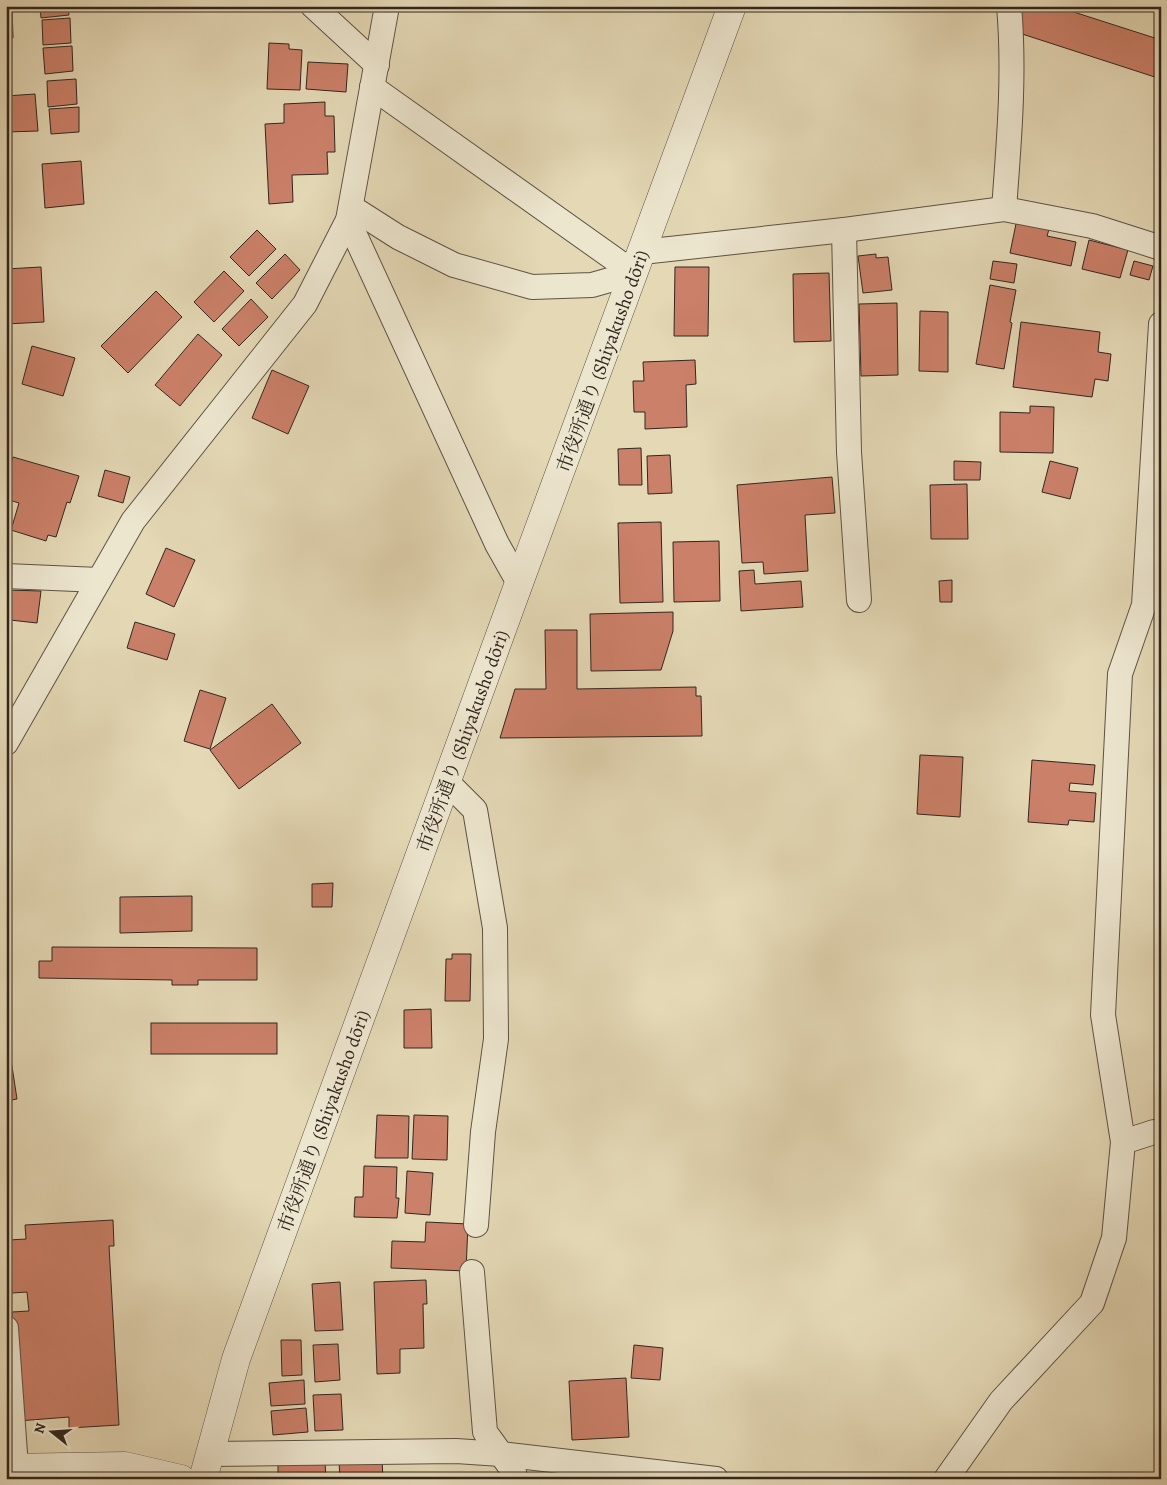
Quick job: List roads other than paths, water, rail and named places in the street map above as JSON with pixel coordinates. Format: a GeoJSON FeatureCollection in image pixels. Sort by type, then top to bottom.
{"type":"FeatureCollection","features":[{"type":"Feature","properties":{"kind":"street"},"geometry":{"type":"LineString","coordinates":[[313,6],[374,76],[638,263]]}},
{"type":"Feature","properties":{"kind":"street"},"geometry":{"type":"LineString","coordinates":[[6,743],[133,521],[305,304],[350,214],[387,6]]}},
{"type":"Feature","properties":{"kind":"street","name":"市役所通り (Shiyakusho dōri)"},"geometry":{"type":"LineString","coordinates":[[206,1466],[236,1359],[732,6]]}},
{"type":"Feature","properties":{"kind":"street"},"geometry":{"type":"LineString","coordinates":[[1004,209],[1012,102],[1012,40],[1009,6]]}},
{"type":"Feature","properties":{"kind":"street"},"geometry":{"type":"LineString","coordinates":[[350,214],[454,265],[532,287],[592,285],[638,263],[844,230],[1004,209],[1092,226],[1161,248]]}},
{"type":"Feature","properties":{"kind":"street"},"geometry":{"type":"LineString","coordinates":[[350,214],[497,544],[519,583]]}},
{"type":"Feature","properties":{"kind":"street"},"geometry":{"type":"LineString","coordinates":[[844,230],[849,452],[859,600]]}},
{"type":"Feature","properties":{"kind":"street"},"geometry":{"type":"LineString","coordinates":[[946,1479],[1001,1401],[1092,1303],[1114,1238],[1123,1142],[1103,1015],[1120,674],[1144,605],[1161,324]]}},
{"type":"Feature","properties":{"kind":"street"},"geometry":{"type":"LineString","coordinates":[[6,576],[99,580]]}},
{"type":"Feature","properties":{"kind":"street"},"geometry":{"type":"LineString","coordinates":[[447,782],[475,810],[495,928],[496,1039],[483,1132],[476,1225]]}},
{"type":"Feature","properties":{"kind":"street"},"geometry":{"type":"LineString","coordinates":[[1123,1142],[1154,1132],[1161,1132]]}},
{"type":"Feature","properties":{"kind":"street"},"geometry":{"type":"LineString","coordinates":[[472,1272],[485,1432],[514,1472],[515,1479]]}},
{"type":"Feature","properties":{"kind":"street"},"geometry":{"type":"LineString","coordinates":[[6,1328],[11,1468],[125,1466],[181,1479]]}},
{"type":"Feature","properties":{"kind":"street"},"geometry":{"type":"LineString","coordinates":[[206,1466],[456,1451],[501,1454],[716,1479]]}}]}
